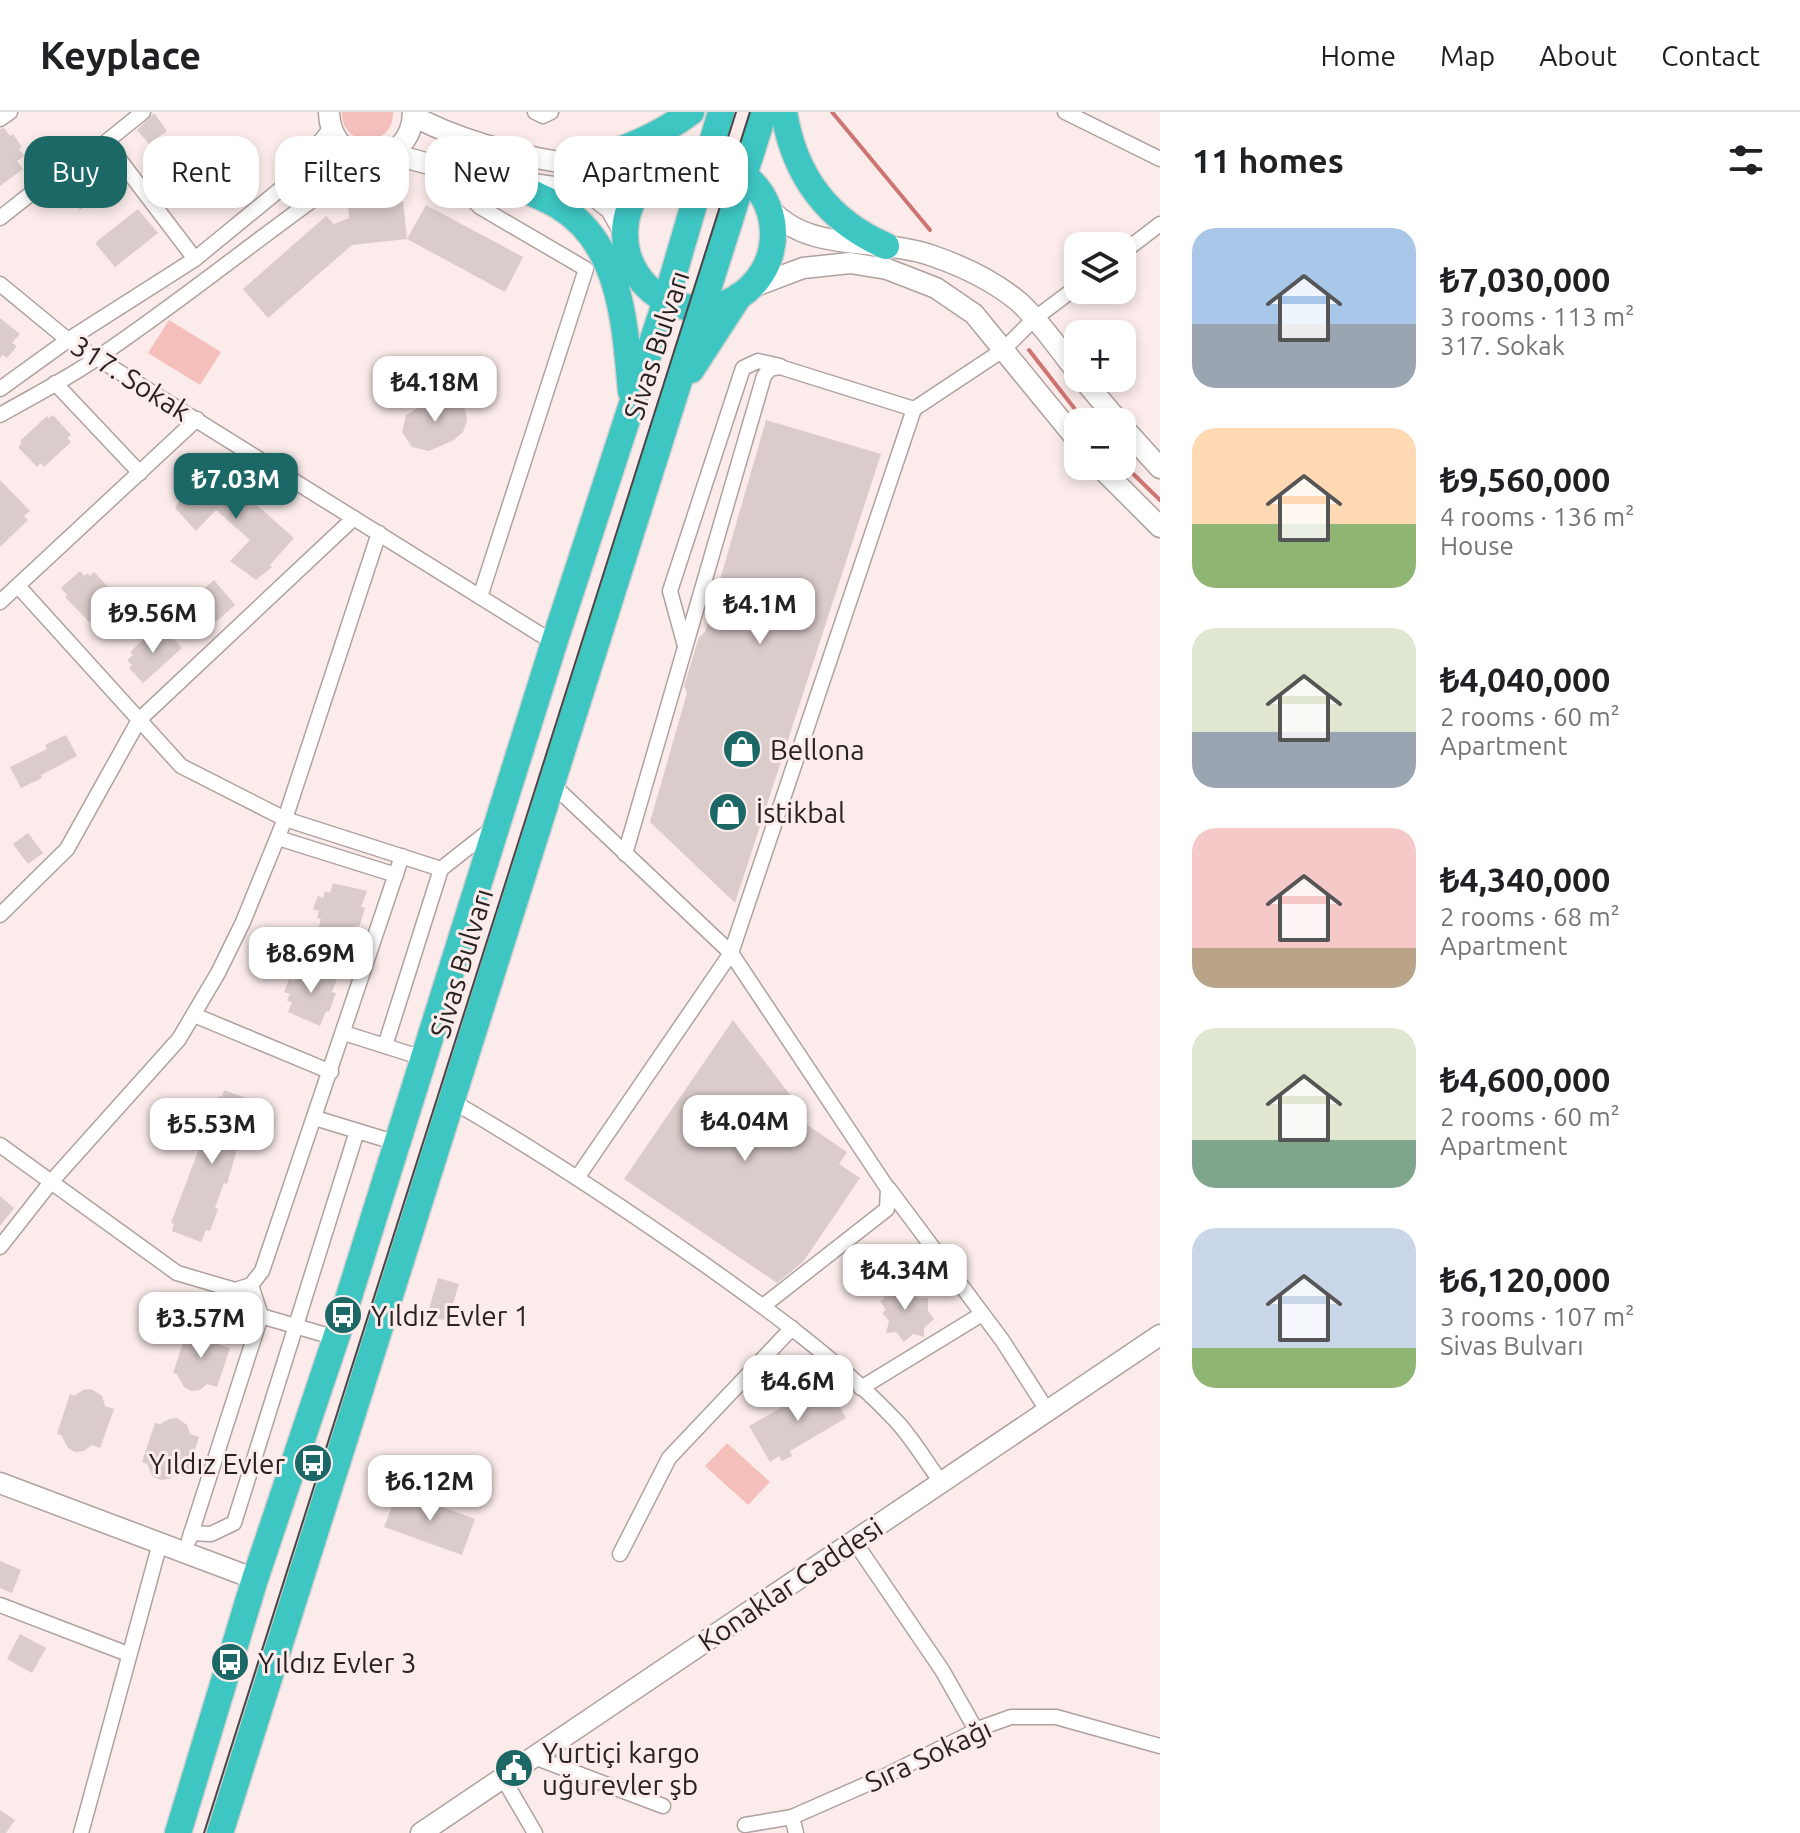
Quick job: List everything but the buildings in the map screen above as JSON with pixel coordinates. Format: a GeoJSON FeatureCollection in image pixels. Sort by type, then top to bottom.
{"type":"FeatureCollection","features":[{"type":"Feature","properties":{"kind":"highway"},"geometry":{"type":"LineString","coordinates":[[652,136],[691,112]]}},
{"type":"Feature","properties":{"kind":"highway","name":"Sivas Bulvarı"},"geometry":{"type":"LineString","coordinates":[[714,136],[721,112]]}},
{"type":"Feature","properties":{"kind":"highway","name":"Sivas Bulvarı"},"geometry":{"type":"LineString","coordinates":[[748,162],[764,112]]}},
{"type":"Feature","properties":{"kind":"highway"},"geometry":{"type":"LineString","coordinates":[[784,112],[795,156],[814,191],[845,223],[886,246]]}},
{"type":"Feature","properties":{"kind":"highway"},"geometry":{"type":"LineString","coordinates":[[672,400],[744,292],[765,267],[773,242],[771,217],[767,205],[748,178]]}},
{"type":"Feature","properties":{"kind":"highway"},"geometry":{"type":"LineString","coordinates":[[538,197],[570,215],[589,236],[605,261],[623,313],[632,403]]}},
{"type":"Feature","properties":{"kind":"highway"},"geometry":{"type":"LineString","coordinates":[[630,208],[625,234],[626,252],[645,285],[677,305],[701,308],[727,302],[744,292]]}},
{"type":"Feature","properties":{"kind":"highway","name":"Sivas Bulvarı"},"geometry":{"type":"LineString","coordinates":[[178,1833],[255,1579],[336,1338],[693,208]]}},
{"type":"Feature","properties":{"kind":"highway","name":"Sivas Bulvarı"},"geometry":{"type":"LineString","coordinates":[[220,1833],[733,208]]}},
{"type":"Feature","properties":{"kind":"street"},"geometry":{"type":"LineString","coordinates":[[0,119],[10,112]]}},
{"type":"Feature","properties":{"kind":"street"},"geometry":{"type":"LineString","coordinates":[[143,112],[106,142],[195,259]]}},
{"type":"Feature","properties":{"kind":"street"},"geometry":{"type":"LineString","coordinates":[[535,112],[543,116],[551,112]]}},
{"type":"Feature","properties":{"kind":"street"},"geometry":{"type":"LineString","coordinates":[[1065,112],[1160,159]]}},
{"type":"Feature","properties":{"kind":"street"},"geometry":{"type":"LineString","coordinates":[[408,136],[413,114],[437,128],[485,144],[554,159]]}},
{"type":"Feature","properties":{"kind":"street"},"geometry":{"type":"LineString","coordinates":[[329,116],[336,136]]}},
{"type":"Feature","properties":{"kind":"street"},"geometry":{"type":"LineString","coordinates":[[0,389],[68,340],[195,259],[300,173],[329,116]]}},
{"type":"Feature","properties":{"kind":"street"},"geometry":{"type":"LineString","coordinates":[[538,185],[596,195],[611,209],[625,234]]}},
{"type":"Feature","properties":{"kind":"street"},"geometry":{"type":"LineString","coordinates":[[0,218],[24,199]]}},
{"type":"Feature","properties":{"kind":"street"},"geometry":{"type":"LineString","coordinates":[[767,205],[780,219],[803,232],[929,254],[965,269],[1019,302],[1064,356]]}},
{"type":"Feature","properties":{"kind":"street"},"geometry":{"type":"LineString","coordinates":[[0,415],[98,358],[240,256],[300,208]]}},
{"type":"Feature","properties":{"kind":"street"},"geometry":{"type":"LineString","coordinates":[[480,597],[586,269],[482,208]]}},
{"type":"Feature","properties":{"kind":"street"},"geometry":{"type":"LineString","coordinates":[[1136,242],[1160,224]]}},
{"type":"Feature","properties":{"kind":"street"},"geometry":{"type":"LineString","coordinates":[[744,292],[785,273],[822,265],[859,264],[887,269],[936,288],[974,314],[1064,424]]}},
{"type":"Feature","properties":{"kind":"street","name":"317. Sokak"},"geometry":{"type":"LineString","coordinates":[[0,284],[68,340],[554,643]]}},
{"type":"Feature","properties":{"kind":"street"},"geometry":{"type":"LineString","coordinates":[[577,1178],[731,953],[914,409],[1003,350],[1034,319],[1064,296]]}},
{"type":"Feature","properties":{"kind":"street"},"geometry":{"type":"LineString","coordinates":[[685,646],[670,591],[743,368],[758,361],[914,409]]}},
{"type":"Feature","properties":{"kind":"street"},"geometry":{"type":"LineString","coordinates":[[625,854],[764,376],[770,369],[780,367]]}},
{"type":"Feature","properties":{"kind":"street"},"geometry":{"type":"LineString","coordinates":[[55,383],[140,473]]}},
{"type":"Feature","properties":{"kind":"street"},"geometry":{"type":"LineString","coordinates":[[1094,392],[1107,408]]}},
{"type":"Feature","properties":{"kind":"street"},"geometry":{"type":"LineString","coordinates":[[0,602],[197,419]]}},
{"type":"Feature","properties":{"kind":"street"},"geometry":{"type":"LineString","coordinates":[[1136,442],[1160,468]]}},
{"type":"Feature","properties":{"kind":"street"},"geometry":{"type":"LineString","coordinates":[[1113,480],[1160,527]]}},
{"type":"Feature","properties":{"kind":"street"},"geometry":{"type":"LineString","coordinates":[[0,915],[67,849],[139,720],[354,518]]}},
{"type":"Feature","properties":{"kind":"street"},"geometry":{"type":"LineString","coordinates":[[0,1247],[51,1182],[179,1039],[231,948],[285,819],[379,533]]}},
{"type":"Feature","properties":{"kind":"street"},"geometry":{"type":"LineString","coordinates":[[18,586],[181,766],[285,819],[441,869]]}},
{"type":"Feature","properties":{"kind":"street"},"geometry":{"type":"LineString","coordinates":[[550,782],[731,953],[888,1189],[982,1314],[1047,1410]]}},
{"type":"Feature","properties":{"kind":"street"},"geometry":{"type":"LineString","coordinates":[[385,1046],[441,869],[496,825]]}},
{"type":"Feature","properties":{"kind":"street"},"geometry":{"type":"LineString","coordinates":[[278,838],[396,875]]}},
{"type":"Feature","properties":{"kind":"street"},"geometry":{"type":"LineString","coordinates":[[0,1145],[177,1273],[235,1290],[251,1285],[262,1271],[402,856]]}},
{"type":"Feature","properties":{"kind":"street"},"geometry":{"type":"LineString","coordinates":[[194,1015],[331,1072]]}},
{"type":"Feature","properties":{"kind":"street"},"geometry":{"type":"LineString","coordinates":[[344,1033],[423,1058]]}},
{"type":"Feature","properties":{"kind":"street"},"geometry":{"type":"LineString","coordinates":[[452,1101],[642,1220],[792,1328],[900,1425],[941,1482]]}},
{"type":"Feature","properties":{"kind":"street"},"geometry":{"type":"LineString","coordinates":[[315,1118],[397,1143]]}},
{"type":"Feature","properties":{"kind":"street"},"geometry":{"type":"LineString","coordinates":[[0,1483],[160,1543],[188,1543],[234,1523],[357,1131]]}},
{"type":"Feature","properties":{"kind":"street"},"geometry":{"type":"LineString","coordinates":[[763,1306],[887,1209],[888,1189]]}},
{"type":"Feature","properties":{"kind":"street"},"geometry":{"type":"LineString","coordinates":[[188,1543],[261,1316],[251,1285]]}},
{"type":"Feature","properties":{"kind":"street"},"geometry":{"type":"LineString","coordinates":[[861,1388],[982,1314]]}},
{"type":"Feature","properties":{"kind":"street"},"geometry":{"type":"LineString","coordinates":[[261,1316],[336,1338]]}},
{"type":"Feature","properties":{"kind":"street"},"geometry":{"type":"LineString","coordinates":[[620,1554],[669,1458],[792,1328]]}},
{"type":"Feature","properties":{"kind":"street","name":"Konaklar Caddesi"},"geometry":{"type":"LineString","coordinates":[[421,1833],[1160,1335]]}},
{"type":"Feature","properties":{"kind":"street"},"geometry":{"type":"LineString","coordinates":[[854,1541],[942,1670],[976,1730]]}},
{"type":"Feature","properties":{"kind":"street"},"geometry":{"type":"LineString","coordinates":[[81,1833],[160,1543]]}},
{"type":"Feature","properties":{"kind":"street"},"geometry":{"type":"LineString","coordinates":[[188,1543],[255,1579]]}},
{"type":"Feature","properties":{"kind":"street"},"geometry":{"type":"LineString","coordinates":[[0,1605],[128,1654]]}},
{"type":"Feature","properties":{"kind":"street","name":"Sıra Sokağı"},"geometry":{"type":"LineString","coordinates":[[745,1825],[792,1817],[883,1777],[976,1730],[1011,1717],[1041,1715],[1071,1720],[1160,1746]]}},
{"type":"Feature","properties":{"kind":"street"},"geometry":{"type":"LineString","coordinates":[[534,1757],[663,1806]]}},
{"type":"Feature","properties":{"kind":"street"},"geometry":{"type":"LineString","coordinates":[[503,1778],[535,1833]]}},
{"type":"Feature","properties":{"kind":"street"},"geometry":{"type":"LineString","coordinates":[[792,1817],[796,1833]]}},
{"type":"Feature","properties":{"kind":"shaded area"},"geometry":{"type":"Polygon","coordinates":[[[342,112],[393,112],[391,124],[380,136],[355,136],[344,124],[342,112]]]}},
{"type":"Feature","properties":{"kind":"shaded area"},"geometry":{"type":"Polygon","coordinates":[[[169,320],[221,352],[200,385],[148,353],[169,320]]]}},
{"type":"Feature","properties":{"kind":"shaded area"},"geometry":{"type":"Polygon","coordinates":[[[727,1443],[770,1482],[748,1505],[705,1466],[727,1443]]]}},
{"type":"Feature","properties":{"kind":"waterway"},"geometry":{"type":"LineString","coordinates":[[832,112],[930,230]]}},
{"type":"Feature","properties":{"kind":"waterway"},"geometry":{"type":"LineString","coordinates":[[1029,350],[1074,408]]}},
{"type":"Feature","properties":{"kind":"waterway"},"geometry":{"type":"LineString","coordinates":[[1136,477],[1160,500]]}},
{"type":"Feature","properties":{"kind":"tram line"},"geometry":{"type":"LineString","coordinates":[[728,136],[736,112]]}},
{"type":"Feature","properties":{"kind":"tram line"},"geometry":{"type":"LineString","coordinates":[[204,1833],[750,112]]}},
{"type":"Feature","properties":{"kind":"place","name":"Bellona"},"geometry":{"type":"Point","coordinates":[742,749]}},
{"type":"Feature","properties":{"kind":"place","name":"İstikbal"},"geometry":{"type":"Point","coordinates":[728,812]}},
{"type":"Feature","properties":{"kind":"place","name":"Yıldız Evler 1"},"geometry":{"type":"Point","coordinates":[343,1315]}},
{"type":"Feature","properties":{"kind":"place","name":"Yıldız Evler"},"geometry":{"type":"Point","coordinates":[313,1463]}},
{"type":"Feature","properties":{"kind":"place","name":"Yıldız Evler 3"},"geometry":{"type":"Point","coordinates":[230,1662]}},
{"type":"Feature","properties":{"kind":"place","name":"Yurtiçi kargo uğurevler şb"},"geometry":{"type":"Point","coordinates":[514,1768]}}]}
